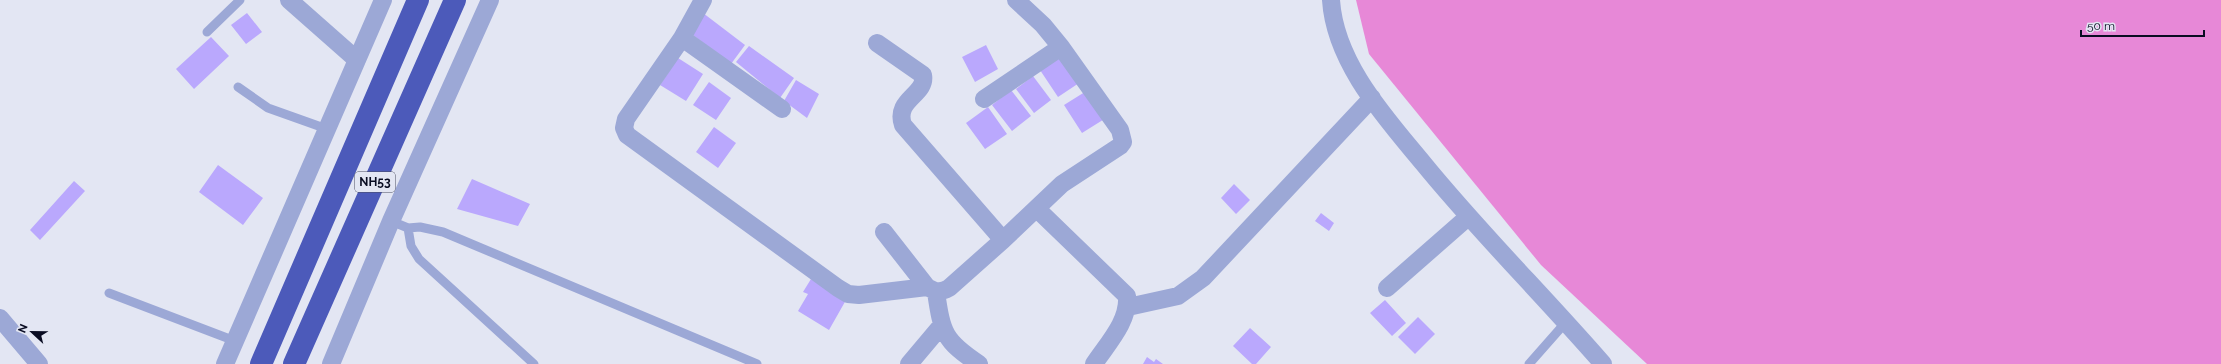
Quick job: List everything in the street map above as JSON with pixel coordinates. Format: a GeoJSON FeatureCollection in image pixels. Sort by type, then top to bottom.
{"type":"FeatureCollection","features":[{"type":"Feature","properties":{"kind":"highway","name":"NH53"},"geometry":{"type":"LineString","coordinates":[[261,364],[418,0]]}},
{"type":"Feature","properties":{"kind":"highway","name":"NH53"},"geometry":{"type":"LineString","coordinates":[[294,364],[455,0]]}},
{"type":"Feature","properties":{"kind":"street"},"geometry":{"type":"LineString","coordinates":[[289,0],[357,60]]}},
{"type":"Feature","properties":{"kind":"street"},"geometry":{"type":"LineString","coordinates":[[225,364],[383,0]]}},
{"type":"Feature","properties":{"kind":"street"},"geometry":{"type":"LineString","coordinates":[[331,364],[391,221],[490,0]]}},
{"type":"Feature","properties":{"kind":"street"},"geometry":{"type":"LineString","coordinates":[[703,0],[682,38],[626,119],[624,128],[626,135],[838,288],[848,294],[859,295],[932,290],[942,292],[949,288],[1004,240],[1062,184],[1120,146],[1123,142],[1120,130],[1061,47],[1043,25],[1016,0]]}},
{"type":"Feature","properties":{"kind":"street"},"geometry":{"type":"LineString","coordinates":[[1331,0],[1338,38],[1352,67],[1388,121],[1468,217],[1603,364]]}},
{"type":"Feature","properties":{"kind":"street"},"geometry":{"type":"LineString","coordinates":[[682,38],[782,109]]}},
{"type":"Feature","properties":{"kind":"street"},"geometry":{"type":"LineString","coordinates":[[877,43],[923,75],[924,80],[921,86],[902,111],[901,118],[903,125],[1004,240]]}},
{"type":"Feature","properties":{"kind":"street"},"geometry":{"type":"LineString","coordinates":[[984,99],[1061,47]]}},
{"type":"Feature","properties":{"kind":"street"},"geometry":{"type":"LineString","coordinates":[[1128,307],[1178,296],[1203,278],[1372,98]]}},
{"type":"Feature","properties":{"kind":"street"},"geometry":{"type":"LineString","coordinates":[[1037,209],[1127,296],[1128,307],[1125,317],[1094,364]]}},
{"type":"Feature","properties":{"kind":"street"},"geometry":{"type":"LineString","coordinates":[[1387,288],[1468,217]]}},
{"type":"Feature","properties":{"kind":"street"},"geometry":{"type":"LineString","coordinates":[[884,232],[932,290],[941,326],[947,338],[957,348],[979,364]]}},
{"type":"Feature","properties":{"kind":"street"},"geometry":{"type":"LineString","coordinates":[[0,318],[39,364]]}},
{"type":"Feature","properties":{"kind":"street"},"geometry":{"type":"LineString","coordinates":[[909,364],[941,326]]}},
{"type":"Feature","properties":{"kind":"lane"},"geometry":{"type":"LineString","coordinates":[[206,32],[240,0]]}},
{"type":"Feature","properties":{"kind":"lane"},"geometry":{"type":"LineString","coordinates":[[238,87],[268,108],[327,129]]}},
{"type":"Feature","properties":{"kind":"lane"},"geometry":{"type":"LineString","coordinates":[[391,221],[408,228],[420,227],[443,232],[757,364]]}},
{"type":"Feature","properties":{"kind":"lane"},"geometry":{"type":"LineString","coordinates":[[408,228],[411,246],[419,259],[534,364]]}},
{"type":"Feature","properties":{"kind":"lane"},"geometry":{"type":"LineString","coordinates":[[109,294],[235,341]]}},
{"type":"Feature","properties":{"kind":"lane"},"geometry":{"type":"LineString","coordinates":[[1529,364],[1566,322]]}},
{"type":"Feature","properties":{"kind":"shaded area"},"geometry":{"type":"Polygon","coordinates":[[[1356,0],[2221,0],[2221,364],[1647,364],[1541,265],[1369,54],[1356,0]]]}},
{"type":"Feature","properties":{"kind":"building"},"geometry":{"type":"Polygon","coordinates":[[[247,13],[262,32],[246,44],[231,25],[247,13]]]}},
{"type":"Feature","properties":{"kind":"building"},"geometry":{"type":"Polygon","coordinates":[[[703,13],[745,45],[731,64],[689,32],[703,13]]]}},
{"type":"Feature","properties":{"kind":"building"},"geometry":{"type":"Polygon","coordinates":[[[211,37],[229,56],[194,89],[176,69],[211,37]]]}},
{"type":"Feature","properties":{"kind":"building"},"geometry":{"type":"Polygon","coordinates":[[[986,45],[998,69],[975,82],[962,57],[986,45]]]}},
{"type":"Feature","properties":{"kind":"building"},"geometry":{"type":"Polygon","coordinates":[[[749,46],[794,78],[780,98],[736,62],[749,46]]]}},
{"type":"Feature","properties":{"kind":"building"},"geometry":{"type":"Polygon","coordinates":[[[1058,53],[1079,83],[1058,97],[1038,67],[1058,53]]]}},
{"type":"Feature","properties":{"kind":"building"},"geometry":{"type":"Polygon","coordinates":[[[678,58],[703,74],[686,101],[660,85],[678,58]]]}},
{"type":"Feature","properties":{"kind":"building"},"geometry":{"type":"Polygon","coordinates":[[[1033,76],[1051,100],[1034,113],[1016,89],[1033,76]]]}},
{"type":"Feature","properties":{"kind":"building"},"geometry":{"type":"Polygon","coordinates":[[[796,80],[819,94],[807,118],[784,101],[796,80]]]}},
{"type":"Feature","properties":{"kind":"building"},"geometry":{"type":"Polygon","coordinates":[[[709,82],[731,98],[716,120],[693,105],[709,82]]]}},
{"type":"Feature","properties":{"kind":"building"},"geometry":{"type":"Polygon","coordinates":[[[1011,90],[1031,116],[1012,131],[992,105],[1011,90]]]}},
{"type":"Feature","properties":{"kind":"building"},"geometry":{"type":"Polygon","coordinates":[[[1088,90],[1106,118],[1082,133],[1064,105],[1088,90]]]}},
{"type":"Feature","properties":{"kind":"building"},"geometry":{"type":"Polygon","coordinates":[[[988,107],[1007,134],[985,149],[966,123],[988,107]]]}},
{"type":"Feature","properties":{"kind":"building"},"geometry":{"type":"Polygon","coordinates":[[[714,127],[736,143],[718,168],[696,152],[714,127]]]}},
{"type":"Feature","properties":{"kind":"building"},"geometry":{"type":"Polygon","coordinates":[[[218,165],[263,198],[243,225],[199,192],[218,165]]]}},
{"type":"Feature","properties":{"kind":"building"},"geometry":{"type":"Polygon","coordinates":[[[472,179],[530,204],[518,226],[457,209],[472,179]]]}},
{"type":"Feature","properties":{"kind":"building"},"geometry":{"type":"Polygon","coordinates":[[[74,181],[85,191],[40,240],[30,230],[74,181]]]}},
{"type":"Feature","properties":{"kind":"building"},"geometry":{"type":"Polygon","coordinates":[[[1234,184],[1250,200],[1236,214],[1221,198],[1234,184]]]}},
{"type":"Feature","properties":{"kind":"building"},"geometry":{"type":"Polygon","coordinates":[[[1321,213],[1334,223],[1329,231],[1315,221],[1321,213]]]}},
{"type":"Feature","properties":{"kind":"building"},"geometry":{"type":"Polygon","coordinates":[[[811,279],[846,300],[829,330],[798,311],[808,294],[803,292],[811,279]]]}},
{"type":"Feature","properties":{"kind":"building"},"geometry":{"type":"Polygon","coordinates":[[[1385,300],[1406,323],[1392,336],[1370,313],[1385,300]]]}},
{"type":"Feature","properties":{"kind":"building"},"geometry":{"type":"Polygon","coordinates":[[[1418,317],[1435,334],[1415,354],[1398,337],[1418,317]]]}},
{"type":"Feature","properties":{"kind":"building"},"geometry":{"type":"Polygon","coordinates":[[[1250,328],[1271,347],[1256,364],[1252,364],[1233,346],[1250,328]]]}},
{"type":"Feature","properties":{"kind":"building"},"geometry":{"type":"Polygon","coordinates":[[[1147,357],[1154,362],[1156,359],[1163,364],[1143,364],[1147,357]]]}}]}
